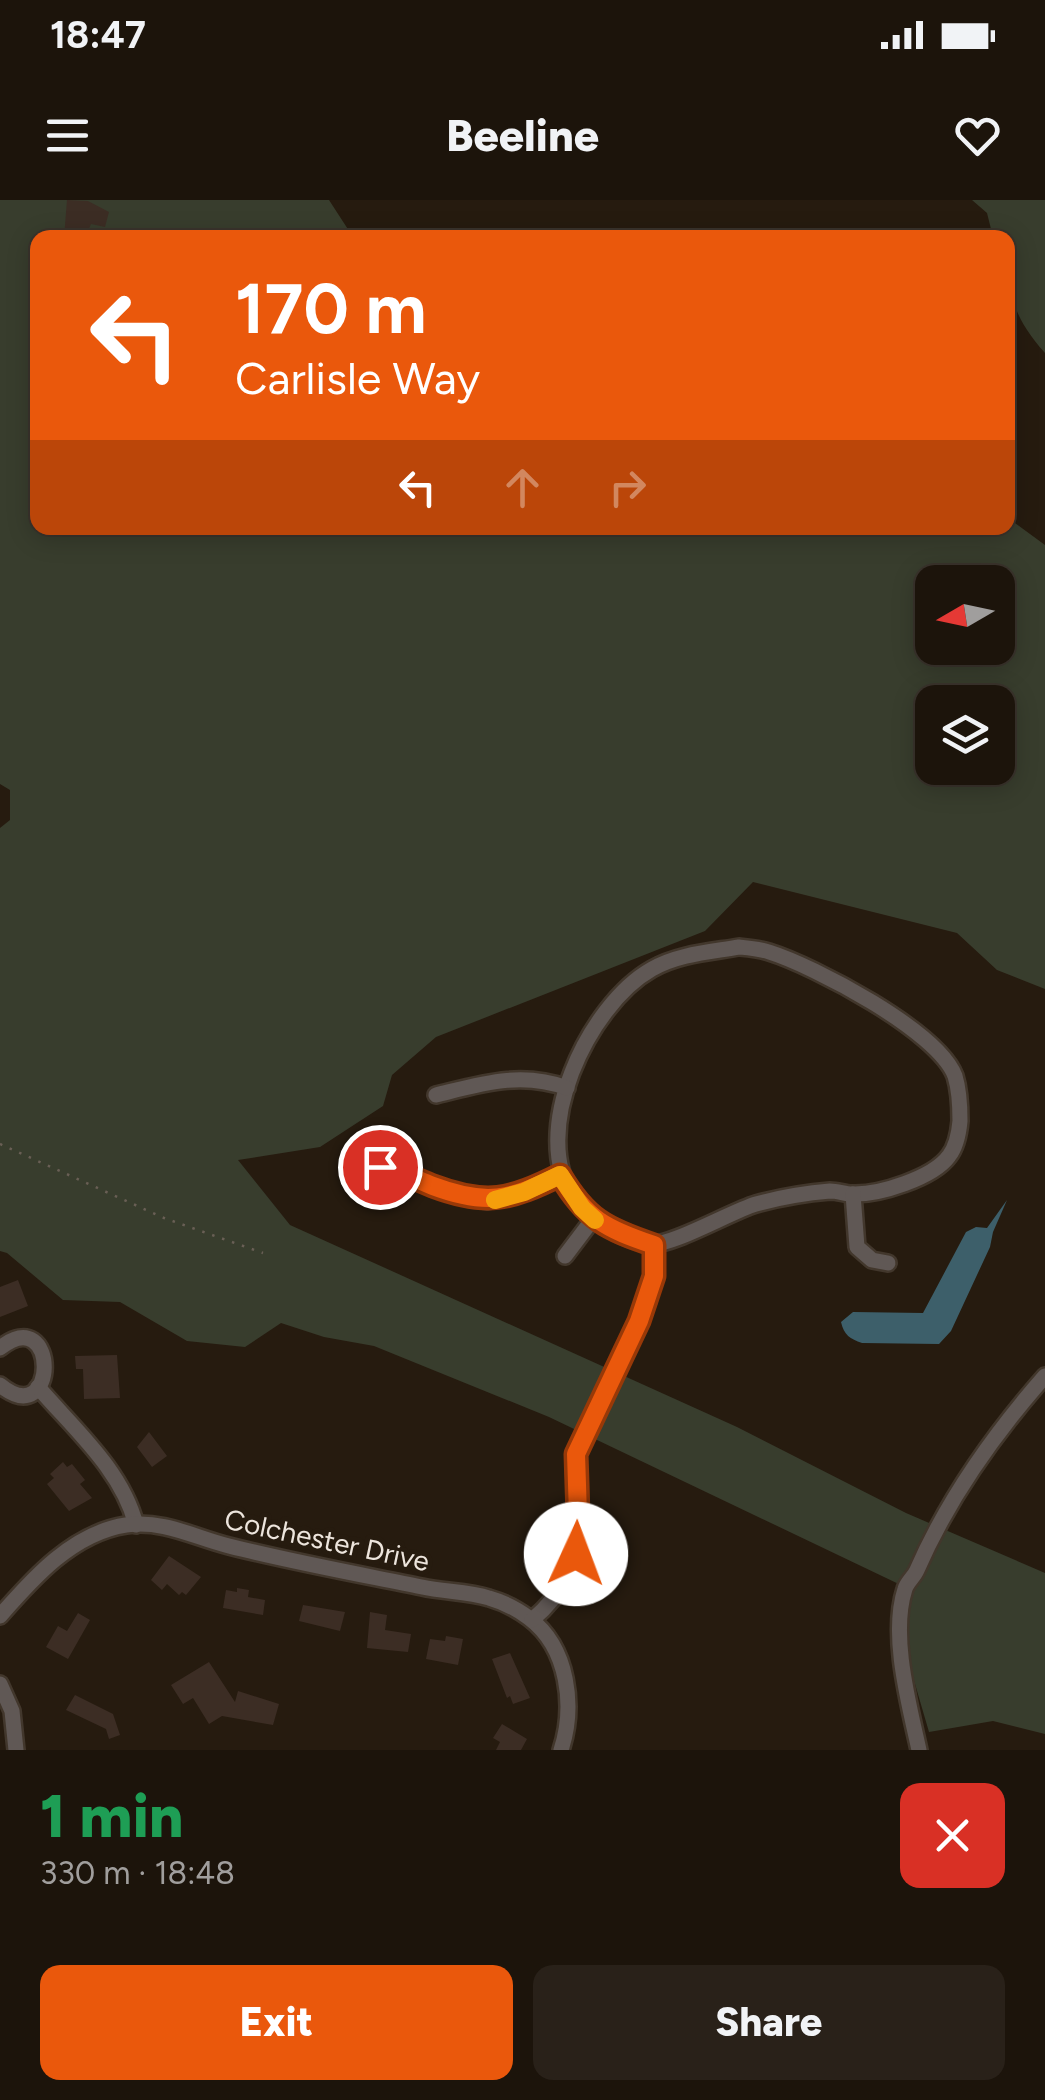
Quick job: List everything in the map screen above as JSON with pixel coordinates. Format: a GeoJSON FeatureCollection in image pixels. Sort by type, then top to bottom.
{"type":"FeatureCollection","features":[{"type":"Feature","properties":{"kind":"street"},"geometry":{"type":"LineString","coordinates":[[739,946],[768,951],[829,978],[891,1014],[928,1043],[954,1074],[960,1108],[959,1130],[951,1155],[910,1182],[853,1194],[834,1190],[756,1204],[654,1245],[615,1232],[593,1219],[560,1175],[557,1124],[567,1088],[588,1041],[616,1000],[650,970],[678,957],[739,946]]}},
{"type":"Feature","properties":{"kind":"street"},"geometry":{"type":"LineString","coordinates":[[436,1095],[512,1078],[540,1079],[567,1088]]}},
{"type":"Feature","properties":{"kind":"street"},"geometry":{"type":"LineString","coordinates":[[358,1173],[390,1168],[460,1196],[487,1200],[524,1192],[560,1175]]}},
{"type":"Feature","properties":{"kind":"street"},"geometry":{"type":"LineString","coordinates":[[853,1194],[857,1246],[872,1260],[888,1263]]}},
{"type":"Feature","properties":{"kind":"street"},"geometry":{"type":"LineString","coordinates":[[566,1256],[593,1219]]}},
{"type":"Feature","properties":{"kind":"street"},"geometry":{"type":"LineString","coordinates":[[561,1750],[570,1709],[568,1687],[548,1640],[532,1620],[558,1595],[569,1577],[576,1554],[576,1454],[639,1321],[654,1276],[654,1245]]}},
{"type":"Feature","properties":{"kind":"street"},"geometry":{"type":"LineString","coordinates":[[0,1348],[16,1340],[33,1343],[40,1348],[47,1364],[38,1387],[20,1394],[0,1385]]}},
{"type":"Feature","properties":{"kind":"street"},"geometry":{"type":"LineString","coordinates":[[918,1750],[900,1636],[905,1587],[915,1575],[940,1523],[1038,1395],[1045,1376]]}},
{"type":"Feature","properties":{"kind":"street"},"geometry":{"type":"LineString","coordinates":[[38,1387],[116,1479],[132,1507],[136,1524]]}},
{"type":"Feature","properties":{"kind":"street","name":"Colchester Drive"},"geometry":{"type":"LineString","coordinates":[[0,1616],[50,1564],[82,1540],[122,1526],[160,1523],[226,1545],[425,1588],[484,1596],[532,1620]]}},
{"type":"Feature","properties":{"kind":"street"},"geometry":{"type":"LineString","coordinates":[[0,1684],[12,1710],[16,1750]]}},
{"type":"Feature","properties":{"kind":"path"},"geometry":{"type":"LineString","coordinates":[[0,1144],[164,1218],[264,1253]]}},
{"type":"Feature","properties":{"kind":"green space"},"geometry":{"type":"Polygon","coordinates":[[[0,200],[329,200],[348,230],[30,230],[30,535],[1015,535],[1015,523],[1045,545],[1045,989],[997,970],[957,933],[753,882],[705,931],[436,1037],[392,1075],[383,1106],[320,1147],[238,1160],[290,1225],[737,1427],[906,1513],[1045,1573],[1045,1734],[993,1721],[929,1732],[908,1660],[905,1587],[549,1417],[374,1346],[324,1337],[281,1323],[245,1347],[187,1341],[120,1302],[63,1300],[0,1251],[0,828],[10,820],[10,790],[0,784],[0,200]]]}},
{"type":"Feature","properties":{"kind":"green space"},"geometry":{"type":"Polygon","coordinates":[[[972,200],[1045,200],[1045,353],[1015,306],[1015,230],[991,230],[987,213],[972,200]]]}},
{"type":"Feature","properties":{"kind":"water"},"geometry":{"type":"Polygon","coordinates":[[[1007,1200],[951,1331],[939,1344],[862,1343],[846,1333],[841,1322],[853,1312],[923,1313],[966,1232],[976,1227],[987,1228],[1007,1200]]]}},
{"type":"Feature","properties":{"kind":"building"},"geometry":{"type":"Polygon","coordinates":[[[67,200],[88,201],[109,212],[105,227],[91,224],[88,230],[65,230],[67,200]]]}},
{"type":"Feature","properties":{"kind":"building"},"geometry":{"type":"Polygon","coordinates":[[[18,1280],[28,1306],[0,1317],[0,1287],[18,1280]]]}},
{"type":"Feature","properties":{"kind":"building"},"geometry":{"type":"Polygon","coordinates":[[[117,1355],[120,1398],[84,1399],[83,1369],[76,1369],[75,1356],[117,1355]]]}},
{"type":"Feature","properties":{"kind":"building"},"geometry":{"type":"Polygon","coordinates":[[[149,1432],[167,1456],[152,1467],[137,1447],[149,1432]]]}},
{"type":"Feature","properties":{"kind":"building"},"geometry":{"type":"Polygon","coordinates":[[[63,1462],[67,1467],[72,1464],[85,1480],[80,1484],[92,1498],[69,1511],[47,1484],[54,1478],[50,1474],[63,1462]]]}},
{"type":"Feature","properties":{"kind":"building"},"geometry":{"type":"Polygon","coordinates":[[[169,1556],[201,1577],[186,1595],[179,1595],[167,1584],[162,1590],[151,1580],[169,1556]]]}},
{"type":"Feature","properties":{"kind":"building"},"geometry":{"type":"Polygon","coordinates":[[[237,1588],[249,1590],[248,1597],[265,1600],[263,1615],[223,1608],[226,1590],[237,1592],[237,1588]]]}},
{"type":"Feature","properties":{"kind":"building"},"geometry":{"type":"Polygon","coordinates":[[[303,1605],[345,1612],[340,1631],[299,1621],[303,1605]]]}},
{"type":"Feature","properties":{"kind":"building"},"geometry":{"type":"Polygon","coordinates":[[[370,1612],[387,1615],[385,1630],[411,1634],[408,1652],[367,1648],[370,1612]]]}},
{"type":"Feature","properties":{"kind":"building"},"geometry":{"type":"Polygon","coordinates":[[[78,1613],[90,1620],[68,1659],[46,1647],[58,1626],[67,1631],[78,1613]]]}},
{"type":"Feature","properties":{"kind":"building"},"geometry":{"type":"Polygon","coordinates":[[[446,1636],[463,1639],[458,1665],[426,1659],[430,1639],[445,1641],[446,1636]]]}},
{"type":"Feature","properties":{"kind":"building"},"geometry":{"type":"Polygon","coordinates":[[[510,1653],[530,1698],[513,1704],[492,1659],[510,1653]]]}},
{"type":"Feature","properties":{"kind":"building"},"geometry":{"type":"Polygon","coordinates":[[[209,1662],[235,1702],[238,1691],[279,1704],[273,1725],[222,1716],[209,1724],[193,1698],[183,1704],[171,1685],[209,1662]]]}},
{"type":"Feature","properties":{"kind":"building"},"geometry":{"type":"Polygon","coordinates":[[[75,1695],[113,1714],[120,1735],[109,1739],[106,1729],[66,1710],[75,1695]]]}},
{"type":"Feature","properties":{"kind":"building"},"geometry":{"type":"Polygon","coordinates":[[[502,1724],[527,1739],[521,1750],[496,1750],[500,1742],[493,1738],[502,1724]]]}},
{"type":"Feature","properties":{"kind":"slow traffic"},"geometry":{"type":"LineString","coordinates":[[495,1200],[560,1175],[595,1220]]}},
{"type":"Feature","properties":{"kind":"route"},"geometry":{"type":"LineString","coordinates":[[380,1167],[476,1200],[495,1200],[524,1192],[560,1175],[593,1219],[615,1232],[654,1245],[654,1276],[639,1321],[576,1454],[576,1554]]}}]}
